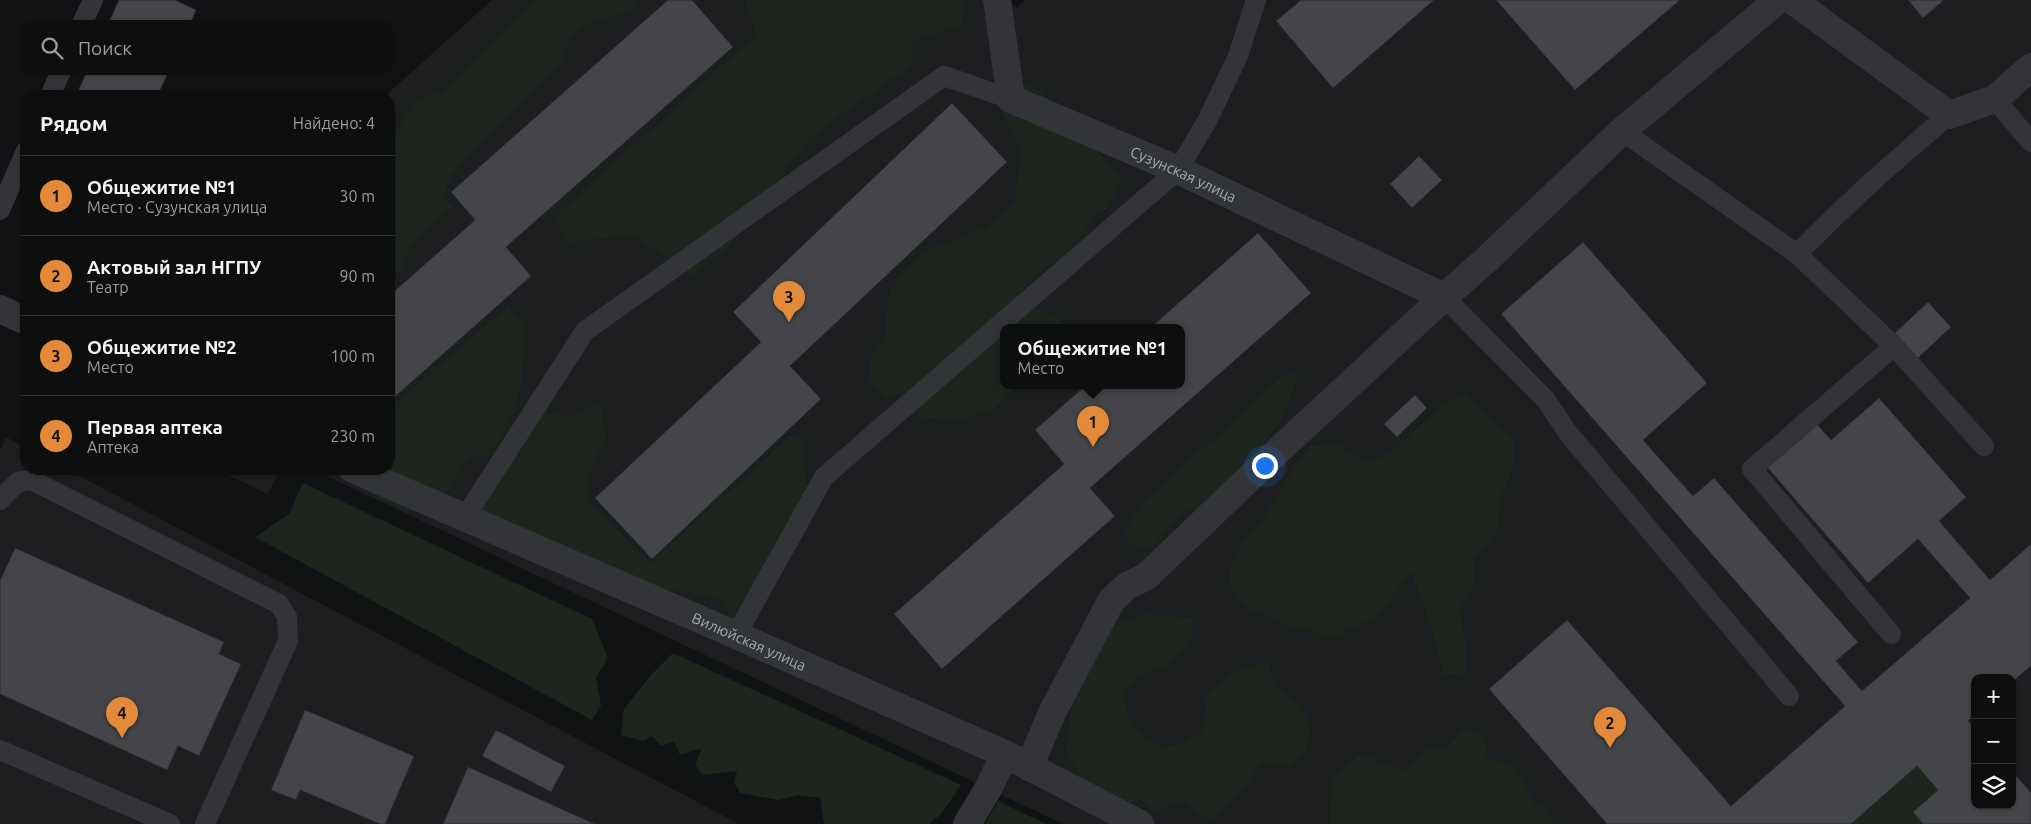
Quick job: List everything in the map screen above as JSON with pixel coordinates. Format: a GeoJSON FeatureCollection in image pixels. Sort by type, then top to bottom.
{"type":"FeatureCollection","features":[{"type":"Feature","properties":{"kind":"street"},"geometry":{"type":"LineString","coordinates":[[996,0],[1010,99]]}},
{"type":"Feature","properties":{"kind":"street"},"geometry":{"type":"LineString","coordinates":[[1030,768],[1052,713],[1111,601],[1127,586],[1146,576],[1622,131],[1778,0]]}},
{"type":"Feature","properties":{"kind":"street"},"geometry":{"type":"LineString","coordinates":[[1792,0],[1949,115],[1995,98],[2031,67]]}},
{"type":"Feature","properties":{"kind":"street","name":"Сузунская улица"},"geometry":{"type":"LineString","coordinates":[[1010,99],[1178,170],[1444,297]]}},
{"type":"Feature","properties":{"kind":"street"},"geometry":{"type":"LineString","coordinates":[[0,309],[20,318]]}},
{"type":"Feature","properties":{"kind":"street","name":"Вилюйская улица"},"geometry":{"type":"LineString","coordinates":[[367,475],[1005,754],[1140,824]]}},
{"type":"Feature","properties":{"kind":"street"},"geometry":{"type":"LineString","coordinates":[[967,824],[988,789],[1005,754]]}},
{"type":"Feature","properties":{"kind":"lane"},"geometry":{"type":"LineString","coordinates":[[84,20],[93,0]]}},
{"type":"Feature","properties":{"kind":"lane"},"geometry":{"type":"LineString","coordinates":[[1000,324],[1178,170],[1206,122],[1238,56],[1256,0]]}},
{"type":"Feature","properties":{"kind":"lane"},"geometry":{"type":"LineString","coordinates":[[53,90],[59,75]]}},
{"type":"Feature","properties":{"kind":"lane"},"geometry":{"type":"LineString","coordinates":[[465,517],[586,331],[944,76],[1010,99]]}},
{"type":"Feature","properties":{"kind":"lane"},"geometry":{"type":"LineString","coordinates":[[1995,98],[2031,142]]}},
{"type":"Feature","properties":{"kind":"lane"},"geometry":{"type":"LineString","coordinates":[[1797,254],[1832,218],[1901,155],[1949,115]]}},
{"type":"Feature","properties":{"kind":"lane"},"geometry":{"type":"LineString","coordinates":[[1622,131],[1797,254],[1894,346],[1984,446]]}},
{"type":"Feature","properties":{"kind":"lane"},"geometry":{"type":"LineString","coordinates":[[0,210],[20,165]]}},
{"type":"Feature","properties":{"kind":"lane"},"geometry":{"type":"LineString","coordinates":[[1444,297],[1546,400],[1568,433],[1789,696]]}},
{"type":"Feature","properties":{"kind":"lane"},"geometry":{"type":"LineString","coordinates":[[736,635],[824,477],[1000,324]]}},
{"type":"Feature","properties":{"kind":"lane"},"geometry":{"type":"LineString","coordinates":[[1892,634],[1752,468],[1894,346]]}},
{"type":"Feature","properties":{"kind":"lane"},"geometry":{"type":"LineString","coordinates":[[0,500],[18,482],[31,480],[279,604],[287,617],[288,641],[205,824]]}},
{"type":"Feature","properties":{"kind":"lane"},"geometry":{"type":"LineString","coordinates":[[0,750],[170,824]]}},
{"type":"Feature","properties":{"kind":"shaded area"},"geometry":{"type":"Polygon","coordinates":[[[492,0],[1008,0],[1016,8],[1026,0],[2031,0],[2031,824],[1063,824],[325,475],[395,475],[395,90],[392,90],[492,0]]]}},
{"type":"Feature","properties":{"kind":"shaded area"},"geometry":{"type":"Polygon","coordinates":[[[537,0],[637,0],[631,13],[590,23],[582,27],[570,38],[563,61],[451,176],[442,199],[453,206],[411,247],[401,269],[395,274],[395,134],[418,99],[441,93],[537,0]]]}},
{"type":"Feature","properties":{"kind":"shaded area"},"geometry":{"type":"Polygon","coordinates":[[[745,0],[966,0],[960,26],[913,40],[912,65],[809,138],[731,244],[692,277],[635,235],[566,242],[555,216],[756,35],[745,0]]]}},
{"type":"Feature","properties":{"kind":"shaded area"},"geometry":{"type":"Polygon","coordinates":[[[1015,81],[1040,91],[1122,176],[1108,208],[1093,216],[1082,236],[1021,291],[1030,308],[1060,318],[1061,324],[1000,324],[1000,389],[1014,390],[995,408],[967,419],[921,418],[906,391],[886,398],[868,380],[871,358],[886,338],[885,318],[891,289],[921,253],[989,226],[1015,200],[1021,149],[1005,120],[996,94],[1015,81]]]}},
{"type":"Feature","properties":{"kind":"shaded area"},"geometry":{"type":"Polygon","coordinates":[[[508,306],[525,329],[522,379],[514,412],[500,440],[488,455],[468,458],[446,494],[407,513],[337,475],[395,475],[395,404],[508,306]]]}},
{"type":"Feature","properties":{"kind":"shaded area"},"geometry":{"type":"Polygon","coordinates":[[[1300,373],[1282,417],[1255,457],[1209,505],[1185,511],[1155,545],[1134,547],[1123,534],[1146,499],[1181,465],[1223,432],[1281,377],[1300,373]]]}},
{"type":"Feature","properties":{"kind":"shaded area"},"geometry":{"type":"Polygon","coordinates":[[[1465,394],[1514,438],[1513,469],[1500,499],[1498,529],[1474,562],[1475,585],[1460,609],[1467,655],[1466,673],[1444,675],[1425,607],[1411,572],[1378,616],[1328,639],[1310,630],[1291,627],[1244,606],[1230,584],[1231,567],[1238,549],[1264,517],[1298,461],[1310,446],[1337,445],[1368,462],[1389,454],[1438,408],[1465,394]]]}},
{"type":"Feature","properties":{"kind":"shaded area"},"geometry":{"type":"Polygon","coordinates":[[[590,406],[601,407],[606,437],[589,473],[588,501],[651,563],[790,436],[803,438],[806,482],[801,536],[750,625],[729,616],[723,600],[690,592],[649,588],[476,515],[528,408],[572,417],[590,406]]]}},
{"type":"Feature","properties":{"kind":"shaded area"},"geometry":{"type":"Polygon","coordinates":[[[6,437],[20,445],[20,475],[77,475],[739,824],[0,824],[0,451],[6,437]]]}},
{"type":"Feature","properties":{"kind":"shaded area"},"geometry":{"type":"Polygon","coordinates":[[[228,475],[277,475],[268,494],[228,475]]]}},
{"type":"Feature","properties":{"kind":"shaded area"},"geometry":{"type":"Polygon","coordinates":[[[303,483],[592,619],[608,658],[596,677],[601,706],[592,720],[255,537],[289,514],[303,483]]]}},
{"type":"Feature","properties":{"kind":"shaded area"},"geometry":{"type":"Polygon","coordinates":[[[1141,614],[1193,618],[1191,644],[1165,667],[1139,674],[1123,691],[1131,725],[1146,739],[1162,747],[1186,744],[1202,732],[1208,692],[1238,671],[1268,662],[1277,687],[1299,703],[1311,727],[1306,753],[1289,767],[1264,761],[1228,807],[1208,820],[1183,800],[1154,813],[1141,800],[1116,805],[1083,782],[1066,750],[1075,689],[1112,628],[1141,614]]]}},
{"type":"Feature","properties":{"kind":"shaded area"},"geometry":{"type":"Polygon","coordinates":[[[673,653],[961,785],[941,814],[929,824],[824,824],[820,798],[798,795],[778,800],[740,793],[734,782],[737,771],[702,775],[695,765],[702,748],[680,755],[674,742],[661,746],[652,736],[643,741],[621,735],[624,709],[650,676],[673,653]]]}},
{"type":"Feature","properties":{"kind":"shaded area"},"geometry":{"type":"Polygon","coordinates":[[[1467,728],[1486,739],[1487,758],[1515,766],[1535,804],[1546,807],[1554,824],[1330,824],[1332,779],[1361,754],[1409,771],[1426,748],[1446,748],[1467,728]]]}},
{"type":"Feature","properties":{"kind":"shaded area"},"geometry":{"type":"Polygon","coordinates":[[[1917,766],[1938,790],[1913,812],[1923,824],[1851,824],[1917,766]]]}},
{"type":"Feature","properties":{"kind":"shaded area"},"geometry":{"type":"Polygon","coordinates":[[[998,801],[1046,824],[985,824],[998,801]]]}},
{"type":"Feature","properties":{"kind":"building"},"geometry":{"type":"Polygon","coordinates":[[[119,0],[175,0],[196,10],[192,20],[110,20],[119,0]]]}},
{"type":"Feature","properties":{"kind":"building"},"geometry":{"type":"Polygon","coordinates":[[[668,0],[692,0],[733,47],[506,247],[531,276],[395,397],[395,291],[475,220],[451,192],[668,0]]]}},
{"type":"Feature","properties":{"kind":"building"},"geometry":{"type":"Polygon","coordinates":[[[1301,0],[1434,0],[1333,88],[1276,21],[1301,0]]]}},
{"type":"Feature","properties":{"kind":"building"},"geometry":{"type":"Polygon","coordinates":[[[1496,0],[1680,0],[1575,90],[1496,0]]]}},
{"type":"Feature","properties":{"kind":"building"},"geometry":{"type":"Polygon","coordinates":[[[1908,0],[1944,0],[1923,18],[1908,0]]]}},
{"type":"Feature","properties":{"kind":"building"},"geometry":{"type":"Polygon","coordinates":[[[85,75],[167,75],[160,90],[79,90],[85,75]]]}},
{"type":"Feature","properties":{"kind":"building"},"geometry":{"type":"Polygon","coordinates":[[[952,103],[1007,162],[790,366],[821,399],[652,559],[595,498],[761,342],[733,312],[952,103]]]}},
{"type":"Feature","properties":{"kind":"building"},"geometry":{"type":"Polygon","coordinates":[[[1419,156],[1442,180],[1412,208],[1390,184],[1419,156]]]}},
{"type":"Feature","properties":{"kind":"building"},"geometry":{"type":"Polygon","coordinates":[[[1258,233],[1311,293],[1090,488],[1115,516],[942,669],[894,614],[1064,464],[1035,430],[1082,389],[1185,389],[1185,324],[1155,324],[1258,233]]]}},
{"type":"Feature","properties":{"kind":"building"},"geometry":{"type":"Polygon","coordinates":[[[1583,242],[1707,383],[1643,440],[1693,496],[1714,478],[1858,642],[1836,661],[1862,691],[1970,598],[1918,539],[1868,583],[1766,466],[1816,423],[1831,440],[1879,398],[1966,497],[1939,521],[1990,580],[2031,544],[2031,666],[2016,679],[2016,674],[1971,674],[1971,718],[1968,721],[1971,724],[1971,809],[2016,809],[2016,776],[2031,793],[2031,824],[1923,824],[1913,812],[1938,790],[1917,766],[1851,824],[1607,824],[1489,689],[1567,620],[1731,806],[1845,706],[1501,314],[1583,242]]]}},
{"type":"Feature","properties":{"kind":"building"},"geometry":{"type":"Polygon","coordinates":[[[1928,302],[1951,327],[1918,358],[1895,333],[1928,302]]]}},
{"type":"Feature","properties":{"kind":"building"},"geometry":{"type":"Polygon","coordinates":[[[1415,395],[1427,408],[1397,437],[1384,424],[1415,395]]]}},
{"type":"Feature","properties":{"kind":"building"},"geometry":{"type":"Polygon","coordinates":[[[15,548],[224,642],[219,654],[241,664],[199,756],[178,746],[167,770],[0,694],[0,581],[15,548]]]}},
{"type":"Feature","properties":{"kind":"building"},"geometry":{"type":"Polygon","coordinates":[[[305,710],[414,756],[385,824],[380,824],[300,790],[296,800],[271,790],[305,710]]]}},
{"type":"Feature","properties":{"kind":"building"},"geometry":{"type":"Polygon","coordinates":[[[496,730],[565,766],[551,792],[482,756],[496,730]]]}},
{"type":"Feature","properties":{"kind":"building"},"geometry":{"type":"Polygon","coordinates":[[[468,767],[595,824],[443,824],[468,767]]]}},
{"type":"Feature","properties":{"kind":"place","name":"Общежитие №2"},"geometry":{"type":"Point","coordinates":[789,322]}},
{"type":"Feature","properties":{"kind":"place","name":"Общежитие №1"},"geometry":{"type":"Point","coordinates":[1093,447]}},
{"type":"Feature","properties":{"kind":"place","name":"Первая аптека"},"geometry":{"type":"Point","coordinates":[122,738]}},
{"type":"Feature","properties":{"kind":"place","name":"Актовый зал НГПУ"},"geometry":{"type":"Point","coordinates":[1610,748]}}]}
